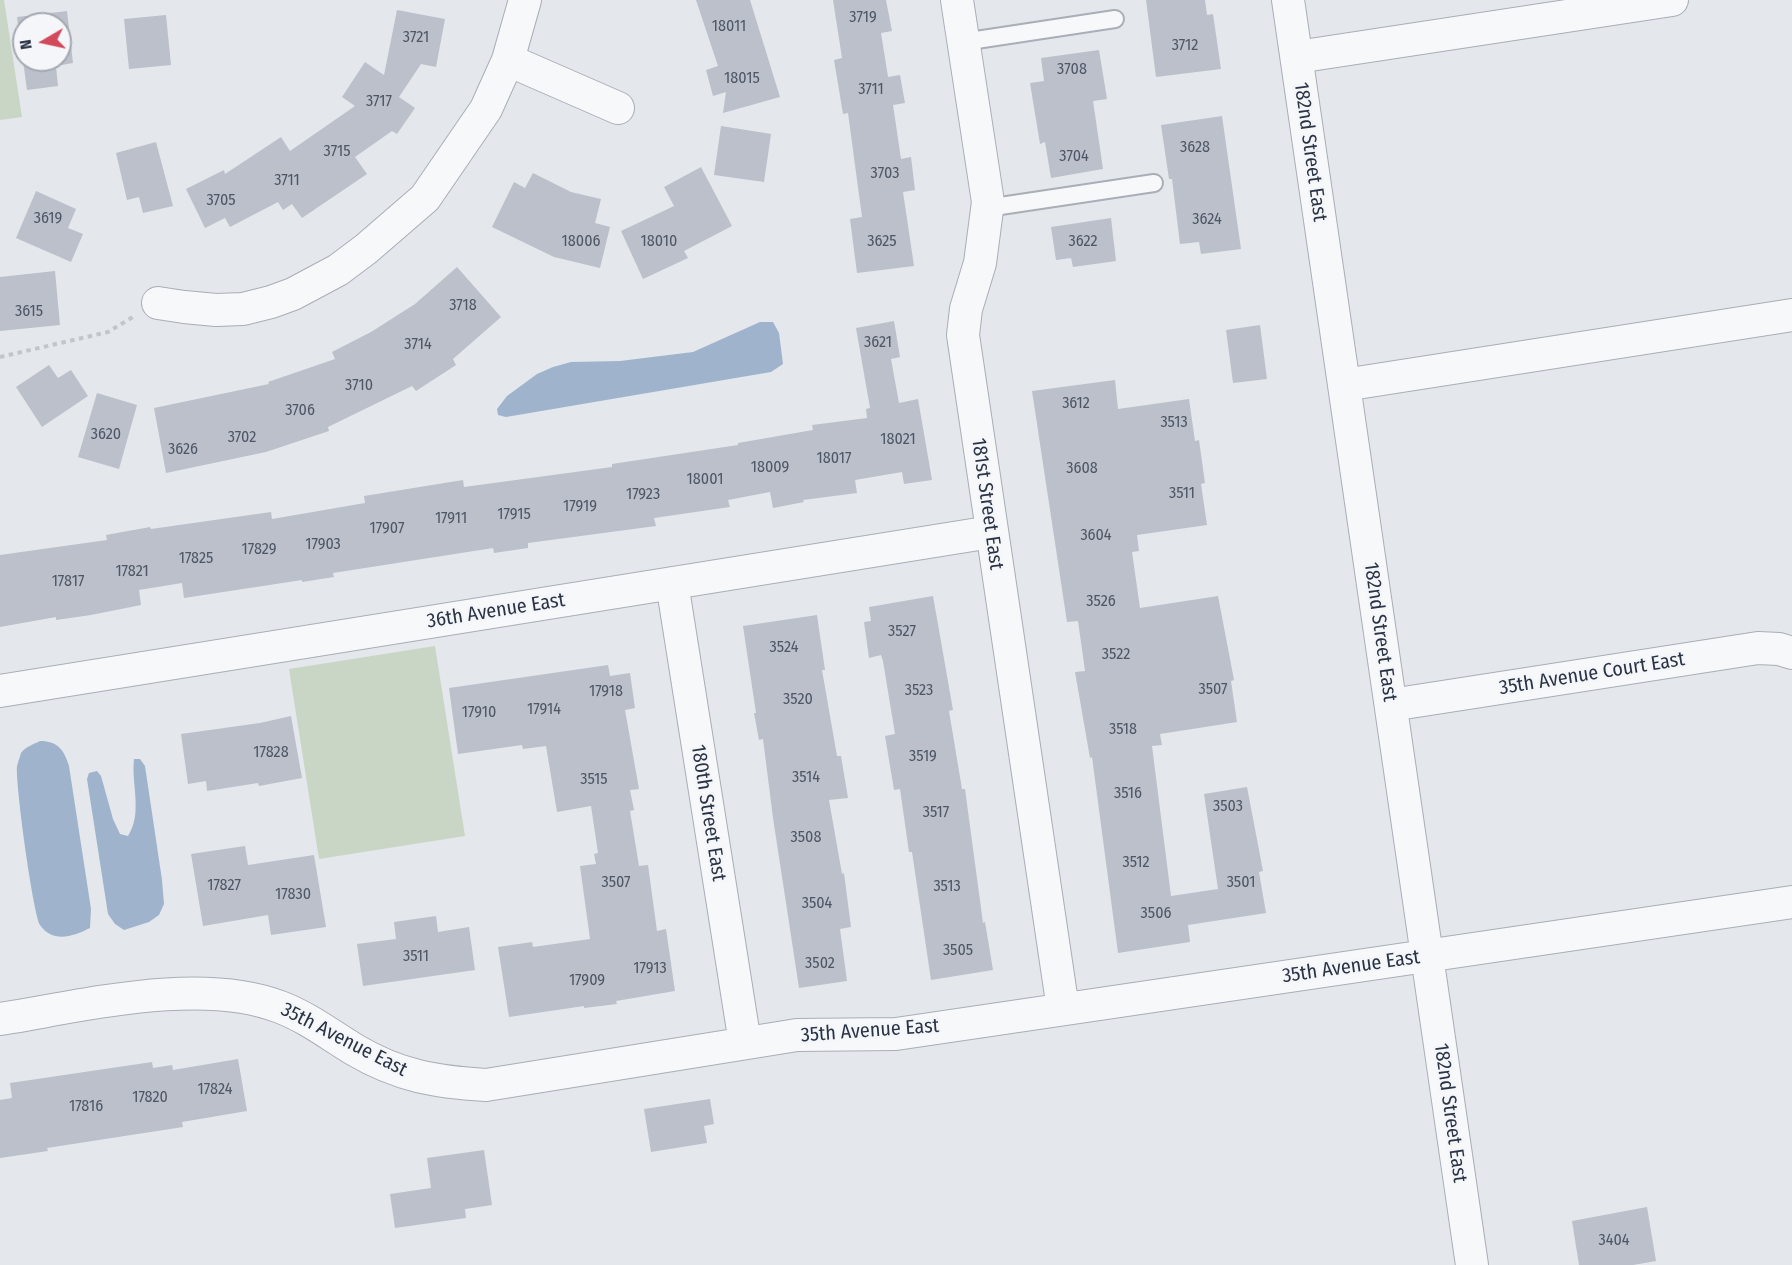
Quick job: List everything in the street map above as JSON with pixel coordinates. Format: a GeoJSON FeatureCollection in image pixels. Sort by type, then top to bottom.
{"type":"FeatureCollection","features":[{"type":"Feature","properties":{"kind":"street"},"geometry":{"type":"LineString","coordinates":[[158,303],[184,308],[243,309],[271,302],[293,294],[338,270],[366,249],[425,198],[486,109],[508,60],[525,0]]}},
{"type":"Feature","properties":{"kind":"street","name":"181st Street East"},"geometry":{"type":"LineString","coordinates":[[957,0],[987,208],[980,263],[966,309],[963,335],[1064,1009]]}},
{"type":"Feature","properties":{"kind":"street","name":"182nd Street East"},"geometry":{"type":"LineString","coordinates":[[1288,0],[1472,1265]]}},
{"type":"Feature","properties":{"kind":"street"},"geometry":{"type":"LineString","coordinates":[[1296,57],[1672,0]]}},
{"type":"Feature","properties":{"kind":"street"},"geometry":{"type":"LineString","coordinates":[[508,60],[618,108]]}},
{"type":"Feature","properties":{"kind":"street"},"geometry":{"type":"LineString","coordinates":[[1344,385],[1792,315]]}},
{"type":"Feature","properties":{"kind":"street","name":"36th Avenue East"},"geometry":{"type":"LineString","coordinates":[[0,691],[991,532]]}},
{"type":"Feature","properties":{"kind":"street","name":"180th Street East"},"geometry":{"type":"LineString","coordinates":[[672,583],[745,1043]]}},
{"type":"Feature","properties":{"kind":"street","name":"35th Avenue Court East"},"geometry":{"type":"LineString","coordinates":[[1391,705],[1758,648],[1769,647],[1792,653]]}},
{"type":"Feature","properties":{"kind":"street","name":"35th Avenue East"},"geometry":{"type":"LineString","coordinates":[[0,1019],[153,996],[198,994],[240,996],[280,1007],[318,1025],[357,1051],[404,1073],[444,1082],[486,1085],[797,1035],[896,1034],[1792,902]]}},
{"type":"Feature","properties":{"kind":"lane"},"geometry":{"type":"LineString","coordinates":[[963,42],[1115,19]]}},
{"type":"Feature","properties":{"kind":"lane"},"geometry":{"type":"LineString","coordinates":[[987,208],[1154,183]]}},
{"type":"Feature","properties":{"kind":"path"},"geometry":{"type":"LineString","coordinates":[[0,357],[108,332],[158,303]]}},
{"type":"Feature","properties":{"kind":"green space"},"geometry":{"type":"Polygon","coordinates":[[[0,0],[4,0],[12,52],[12,72],[15,72],[22,117],[0,120],[0,0]]]}},
{"type":"Feature","properties":{"kind":"green space"},"geometry":{"type":"Polygon","coordinates":[[[435,646],[465,836],[319,859],[289,669],[435,646]]]}},
{"type":"Feature","properties":{"kind":"water"},"geometry":{"type":"Polygon","coordinates":[[[760,322],[773,322],[779,333],[783,364],[771,372],[506,417],[498,415],[497,409],[507,396],[537,374],[553,367],[571,362],[620,361],[693,352],[760,322]]]}},
{"type":"Feature","properties":{"kind":"water"},"geometry":{"type":"Polygon","coordinates":[[[40,741],[56,745],[65,755],[69,766],[91,909],[90,928],[64,937],[51,935],[40,925],[29,874],[22,821],[17,766],[21,753],[40,741]]]}},
{"type":"Feature","properties":{"kind":"water"},"geometry":{"type":"Polygon","coordinates":[[[134,759],[140,759],[145,766],[164,904],[159,915],[149,922],[124,930],[115,924],[108,914],[87,779],[89,773],[97,771],[101,776],[113,819],[120,834],[128,836],[136,808],[134,759]]]}},
{"type":"Feature","properties":{"kind":"building"},"geometry":{"type":"Polygon","coordinates":[[[696,0],[750,0],[780,97],[723,113],[726,92],[713,96],[706,70],[718,66],[696,0]]]}},
{"type":"Feature","properties":{"kind":"building"},"geometry":{"type":"Polygon","coordinates":[[[833,0],[886,0],[892,31],[881,33],[888,77],[900,75],[905,103],[893,105],[901,159],[911,157],[915,190],[903,192],[914,266],[857,273],[850,219],[862,217],[848,113],[843,114],[834,60],[842,58],[833,0]]]}},
{"type":"Feature","properties":{"kind":"building"},"geometry":{"type":"Polygon","coordinates":[[[1146,0],[1205,0],[1207,15],[1213,14],[1221,69],[1156,77],[1146,0]]]}},
{"type":"Feature","properties":{"kind":"building"},"geometry":{"type":"Polygon","coordinates":[[[397,10],[445,19],[436,67],[421,64],[399,97],[415,108],[397,134],[392,131],[355,157],[367,174],[302,218],[292,204],[283,210],[278,202],[230,227],[225,218],[205,228],[186,189],[224,170],[225,174],[281,137],[290,151],[355,106],[342,97],[365,62],[384,75],[397,10]]]}},
{"type":"Feature","properties":{"kind":"building"},"geometry":{"type":"Polygon","coordinates":[[[166,15],[171,65],[129,69],[124,19],[166,15]]]}},
{"type":"Feature","properties":{"kind":"building"},"geometry":{"type":"Polygon","coordinates":[[[1099,50],[1107,99],[1093,101],[1103,169],[1051,178],[1045,142],[1040,144],[1030,83],[1044,81],[1041,58],[1099,50]]]}},
{"type":"Feature","properties":{"kind":"building"},"geometry":{"type":"Polygon","coordinates":[[[25,72],[57,72],[58,86],[27,90],[25,72]]]}},
{"type":"Feature","properties":{"kind":"building"},"geometry":{"type":"Polygon","coordinates":[[[1222,116],[1241,249],[1201,254],[1199,242],[1180,244],[1172,179],[1169,179],[1161,125],[1222,116]]]}},
{"type":"Feature","properties":{"kind":"building"},"geometry":{"type":"Polygon","coordinates":[[[721,126],[771,134],[764,182],[714,175],[721,126]]]}},
{"type":"Feature","properties":{"kind":"building"},"geometry":{"type":"Polygon","coordinates":[[[156,142],[173,206],[143,213],[139,197],[127,200],[116,153],[156,142]]]}},
{"type":"Feature","properties":{"kind":"building"},"geometry":{"type":"Polygon","coordinates":[[[701,167],[732,226],[684,251],[688,258],[643,279],[621,231],[674,206],[664,187],[701,167]]]}},
{"type":"Feature","properties":{"kind":"building"},"geometry":{"type":"Polygon","coordinates":[[[533,173],[571,192],[601,199],[595,223],[610,227],[600,268],[554,257],[492,227],[514,182],[525,188],[533,173]]]}},
{"type":"Feature","properties":{"kind":"building"},"geometry":{"type":"Polygon","coordinates":[[[36,191],[76,209],[68,228],[83,234],[71,262],[16,238],[36,191]]]}},
{"type":"Feature","properties":{"kind":"building"},"geometry":{"type":"Polygon","coordinates":[[[1111,218],[1116,261],[1073,267],[1071,258],[1056,260],[1051,227],[1111,218]]]}},
{"type":"Feature","properties":{"kind":"building"},"geometry":{"type":"Polygon","coordinates":[[[457,267],[501,317],[453,359],[456,365],[416,391],[412,386],[328,427],[329,431],[266,452],[166,473],[154,408],[269,384],[268,382],[335,359],[332,352],[371,332],[415,304],[457,267]]]}},
{"type":"Feature","properties":{"kind":"building"},"geometry":{"type":"Polygon","coordinates":[[[55,271],[60,325],[0,331],[0,277],[55,271]]]}},
{"type":"Feature","properties":{"kind":"building"},"geometry":{"type":"Polygon","coordinates":[[[894,321],[900,357],[891,359],[899,403],[918,399],[932,480],[904,484],[902,472],[855,480],[857,493],[803,500],[804,502],[773,508],[770,492],[728,500],[730,507],[654,518],[656,526],[528,543],[528,548],[494,553],[493,548],[333,573],[334,577],[302,582],[302,580],[184,598],[182,583],[139,590],[141,605],[91,615],[56,620],[56,617],[0,627],[0,555],[107,540],[106,535],[150,527],[151,529],[271,512],[272,519],[365,503],[364,496],[463,480],[464,487],[612,467],[612,464],[738,445],[738,443],[813,430],[812,425],[867,418],[866,409],[870,408],[856,328],[894,321]]]}},
{"type":"Feature","properties":{"kind":"building"},"geometry":{"type":"Polygon","coordinates":[[[1260,325],[1267,379],[1233,383],[1226,330],[1260,325]]]}},
{"type":"Feature","properties":{"kind":"building"},"geometry":{"type":"Polygon","coordinates":[[[49,365],[58,378],[71,370],[88,396],[42,427],[16,387],[49,365]]]}},
{"type":"Feature","properties":{"kind":"building"},"geometry":{"type":"Polygon","coordinates":[[[1115,380],[1118,409],[1189,399],[1195,441],[1199,440],[1205,483],[1201,484],[1207,525],[1137,535],[1139,551],[1132,552],[1140,608],[1218,596],[1234,680],[1231,681],[1237,722],[1160,734],[1162,745],[1152,746],[1171,896],[1218,889],[1204,794],[1247,787],[1263,871],[1259,872],[1266,913],[1188,925],[1190,942],[1118,953],[1092,757],[1090,758],[1075,672],[1085,671],[1078,621],[1067,622],[1032,391],[1115,380]]]}},
{"type":"Feature","properties":{"kind":"building"},"geometry":{"type":"Polygon","coordinates":[[[97,393],[137,405],[119,469],[78,457],[97,393]]]}},
{"type":"Feature","properties":{"kind":"building"},"geometry":{"type":"Polygon","coordinates":[[[933,596],[953,710],[949,711],[962,789],[965,789],[983,923],[985,922],[993,970],[931,980],[912,852],[909,852],[900,789],[894,790],[885,736],[895,734],[883,661],[881,655],[869,658],[864,622],[871,621],[869,607],[933,596]]]}},
{"type":"Feature","properties":{"kind":"building"},"geometry":{"type":"Polygon","coordinates":[[[817,615],[825,670],[822,670],[837,756],[841,756],[848,798],[829,800],[842,874],[844,873],[851,927],[840,929],[847,981],[799,988],[763,739],[759,740],[754,713],[756,713],[743,626],[817,615]]]}},
{"type":"Feature","properties":{"kind":"building"},"geometry":{"type":"Polygon","coordinates":[[[608,665],[610,676],[630,673],[635,708],[625,710],[639,789],[630,790],[634,810],[630,811],[639,866],[648,865],[657,931],[666,929],[675,991],[616,1001],[617,1004],[584,1008],[584,1006],[509,1017],[498,947],[532,942],[533,947],[590,939],[580,866],[596,864],[594,854],[598,853],[591,806],[557,812],[546,746],[523,749],[522,745],[458,754],[449,688],[608,665]]]}},
{"type":"Feature","properties":{"kind":"building"},"geometry":{"type":"Polygon","coordinates":[[[291,716],[302,778],[259,786],[258,783],[207,791],[206,781],[188,784],[181,734],[260,723],[291,716]]]}},
{"type":"Feature","properties":{"kind":"building"},"geometry":{"type":"Polygon","coordinates":[[[245,846],[248,865],[314,855],[326,927],[271,935],[268,915],[203,926],[191,854],[245,846]]]}},
{"type":"Feature","properties":{"kind":"building"},"geometry":{"type":"Polygon","coordinates":[[[436,916],[438,932],[469,927],[475,970],[363,986],[357,944],[396,939],[394,922],[436,916]]]}},
{"type":"Feature","properties":{"kind":"building"},"geometry":{"type":"Polygon","coordinates":[[[238,1059],[247,1111],[182,1122],[183,1127],[47,1148],[48,1151],[0,1158],[0,1100],[12,1098],[10,1083],[152,1062],[153,1068],[172,1065],[173,1070],[238,1059]]]}},
{"type":"Feature","properties":{"kind":"building"},"geometry":{"type":"Polygon","coordinates":[[[710,1099],[714,1124],[704,1126],[707,1143],[651,1152],[644,1109],[710,1099]]]}},
{"type":"Feature","properties":{"kind":"building"},"geometry":{"type":"Polygon","coordinates":[[[484,1150],[492,1205],[465,1209],[466,1218],[395,1228],[390,1194],[431,1188],[427,1158],[484,1150]]]}},
{"type":"Feature","properties":{"kind":"building"},"geometry":{"type":"Polygon","coordinates":[[[1647,1207],[1656,1261],[1633,1265],[1579,1265],[1572,1221],[1647,1207]]]}}]}
